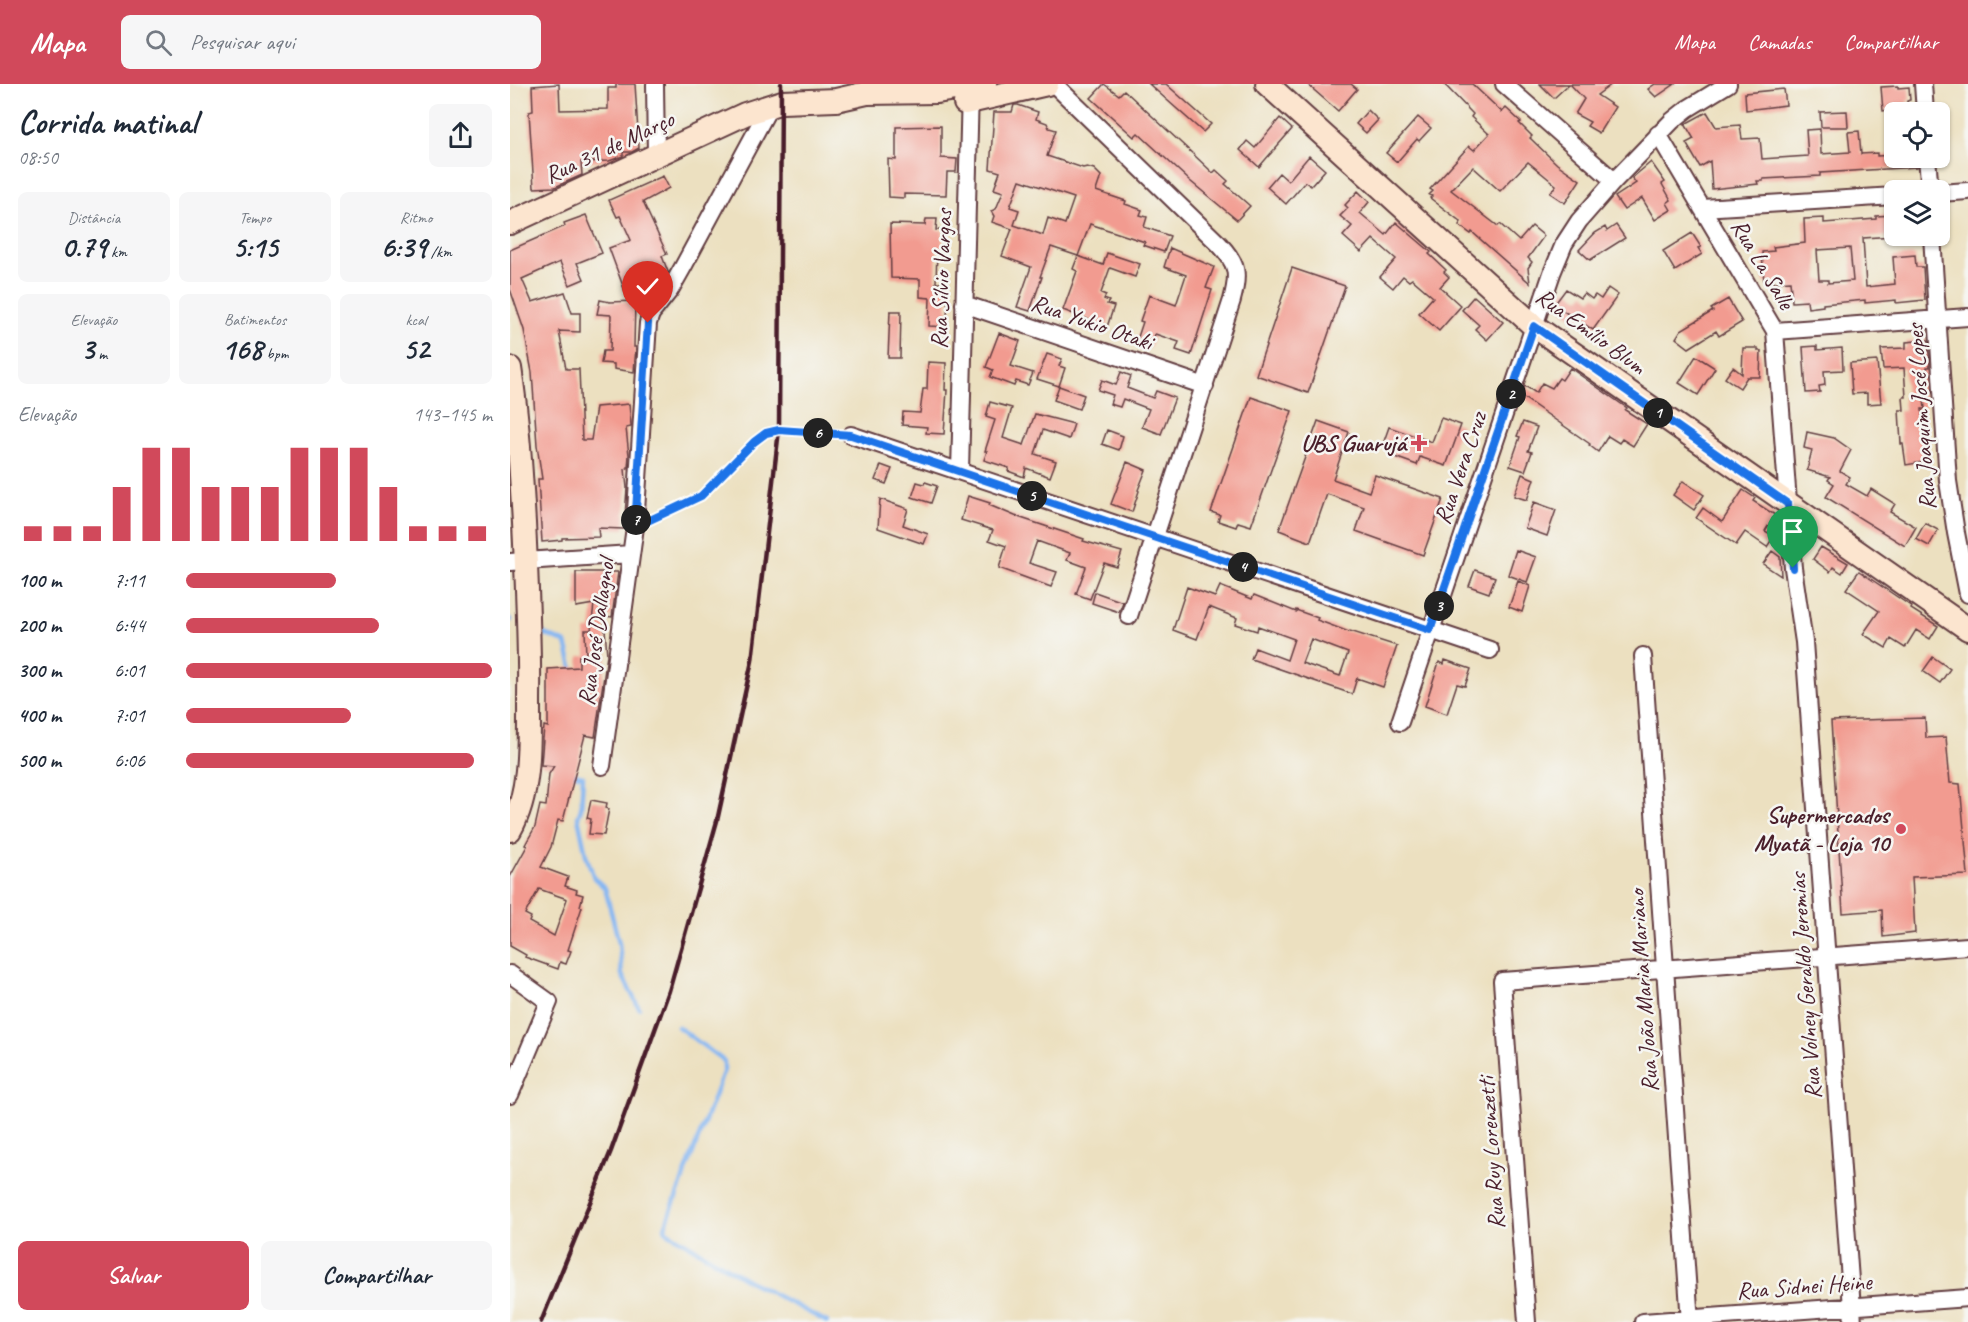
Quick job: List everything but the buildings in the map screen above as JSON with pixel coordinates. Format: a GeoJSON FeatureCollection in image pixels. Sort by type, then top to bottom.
{"type":"FeatureCollection","features":[{"type":"Feature","properties":{"kind":"main road","name":"Rua 31 de Março"},"geometry":{"type":"LineString","coordinates":[[510,223],[771,104],[838,92],[877,109],[930,107],[975,91],[1047,84]]}},
{"type":"Feature","properties":{"kind":"main road","name":"Rua Emílio Blum"},"geometry":{"type":"LineString","coordinates":[[1267,84],[1534,326],[1968,629]]}},
{"type":"Feature","properties":{"kind":"main road"},"geometry":{"type":"LineString","coordinates":[[510,369],[520,457],[518,561],[530,663],[529,731],[521,801],[510,830]]}},
{"type":"Feature","properties":{"kind":"street"},"geometry":{"type":"LineString","coordinates":[[655,84],[656,156]]}},
{"type":"Feature","properties":{"kind":"street"},"geometry":{"type":"LineString","coordinates":[[1054,84],[1230,256],[1236,269],[1237,284],[1130,616]]}},
{"type":"Feature","properties":{"kind":"street","name":"Rua Vera Cruz"},"geometry":{"type":"LineString","coordinates":[[1400,722],[1552,273],[1564,244],[1579,221],[1658,134],[1687,109],[1728,84]]}},
{"type":"Feature","properties":{"kind":"street"},"geometry":{"type":"LineString","coordinates":[[1923,84],[1924,102]]}},
{"type":"Feature","properties":{"kind":"street"},"geometry":{"type":"LineString","coordinates":[[1506,85],[1614,181]]}},
{"type":"Feature","properties":{"kind":"street","name":"Rua Sílvio Vargas"},"geometry":{"type":"LineString","coordinates":[[960,471],[964,304],[975,91]]}},
{"type":"Feature","properties":{"kind":"street","name":"Rua José Dallagnol"},"geometry":{"type":"LineString","coordinates":[[602,766],[635,527],[648,323],[651,314],[670,290],[683,267],[771,104]]}},
{"type":"Feature","properties":{"kind":"street","name":"Rua La Salle"},"geometry":{"type":"LineString","coordinates":[[1658,134],[1775,331],[1788,504]]}},
{"type":"Feature","properties":{"kind":"street"},"geometry":{"type":"LineString","coordinates":[[1950,192],[1968,191]]}},
{"type":"Feature","properties":{"kind":"street"},"geometry":{"type":"LineString","coordinates":[[1702,208],[1884,197]]}},
{"type":"Feature","properties":{"kind":"street","name":"Rua Joaquim José Lopes"},"geometry":{"type":"LineString","coordinates":[[1933,246],[1948,481],[1968,594]]}},
{"type":"Feature","properties":{"kind":"street","name":"Rua Yukio Otaki"},"geometry":{"type":"LineString","coordinates":[[964,304],[1205,387]]}},
{"type":"Feature","properties":{"kind":"street"},"geometry":{"type":"LineString","coordinates":[[1775,331],[1968,317]]}},
{"type":"Feature","properties":{"kind":"street"},"geometry":{"type":"LineString","coordinates":[[851,435],[1490,650]]}},
{"type":"Feature","properties":{"kind":"street","name":"Rua Volney Geraldo Jeremias"},"geometry":{"type":"LineString","coordinates":[[1788,504],[1796,592],[1804,642],[1852,1314]]}},
{"type":"Feature","properties":{"kind":"street"},"geometry":{"type":"LineString","coordinates":[[518,561],[631,554]]}},
{"type":"Feature","properties":{"kind":"street","name":"Rua João Maria Mariano"},"geometry":{"type":"LineString","coordinates":[[1643,656],[1690,1320]]}},
{"type":"Feature","properties":{"kind":"street"},"geometry":{"type":"LineString","coordinates":[[1665,969],[1968,946]]}},
{"type":"Feature","properties":{"kind":"street","name":"Rua Ruy Lorenzetti"},"geometry":{"type":"LineString","coordinates":[[1527,1322],[1502,981],[1665,969]]}},
{"type":"Feature","properties":{"kind":"street"},"geometry":{"type":"LineString","coordinates":[[510,974],[549,1002],[510,1095]]}},
{"type":"Feature","properties":{"kind":"street","name":"Rua Sidnei Heine"},"geometry":{"type":"LineString","coordinates":[[1643,1322],[1852,1314],[1968,1298]]}},
{"type":"Feature","properties":{"kind":"path"},"geometry":{"type":"LineString","coordinates":[[635,527],[701,496],[754,442],[766,433],[779,430],[851,435]]}},
{"type":"Feature","properties":{"kind":"waterway"},"geometry":{"type":"LineString","coordinates":[[540,632],[566,643],[573,671]]}},
{"type":"Feature","properties":{"kind":"waterway"},"geometry":{"type":"LineString","coordinates":[[570,773],[583,776],[581,809],[578,817],[586,855],[594,878],[605,888],[619,943],[622,975],[639,1008]]}},
{"type":"Feature","properties":{"kind":"waterway"},"geometry":{"type":"LineString","coordinates":[[678,1027],[724,1061],[724,1070],[665,1227],[666,1231],[749,1281],[827,1322]]}},
{"type":"Feature","properties":{"kind":"railway"},"geometry":{"type":"LineString","coordinates":[[541,1322],[611,1151],[669,991],[717,821],[752,661],[779,430],[781,84]]}},
{"type":"Feature","properties":{"kind":"place","name":"UBS Guarujá"},"geometry":{"type":"Point","coordinates":[1419,443]}},
{"type":"Feature","properties":{"kind":"place","name":"Supermercados Myatã - Loja 10"},"geometry":{"type":"Point","coordinates":[1901,829]}},
{"type":"Feature","properties":{"kind":"route"},"geometry":{"type":"LineString","coordinates":[[648,323],[635,527],[701,496],[754,442],[766,433],[779,430],[851,435],[1430,630],[1534,326],[1788,504],[1793,568]]}}]}
